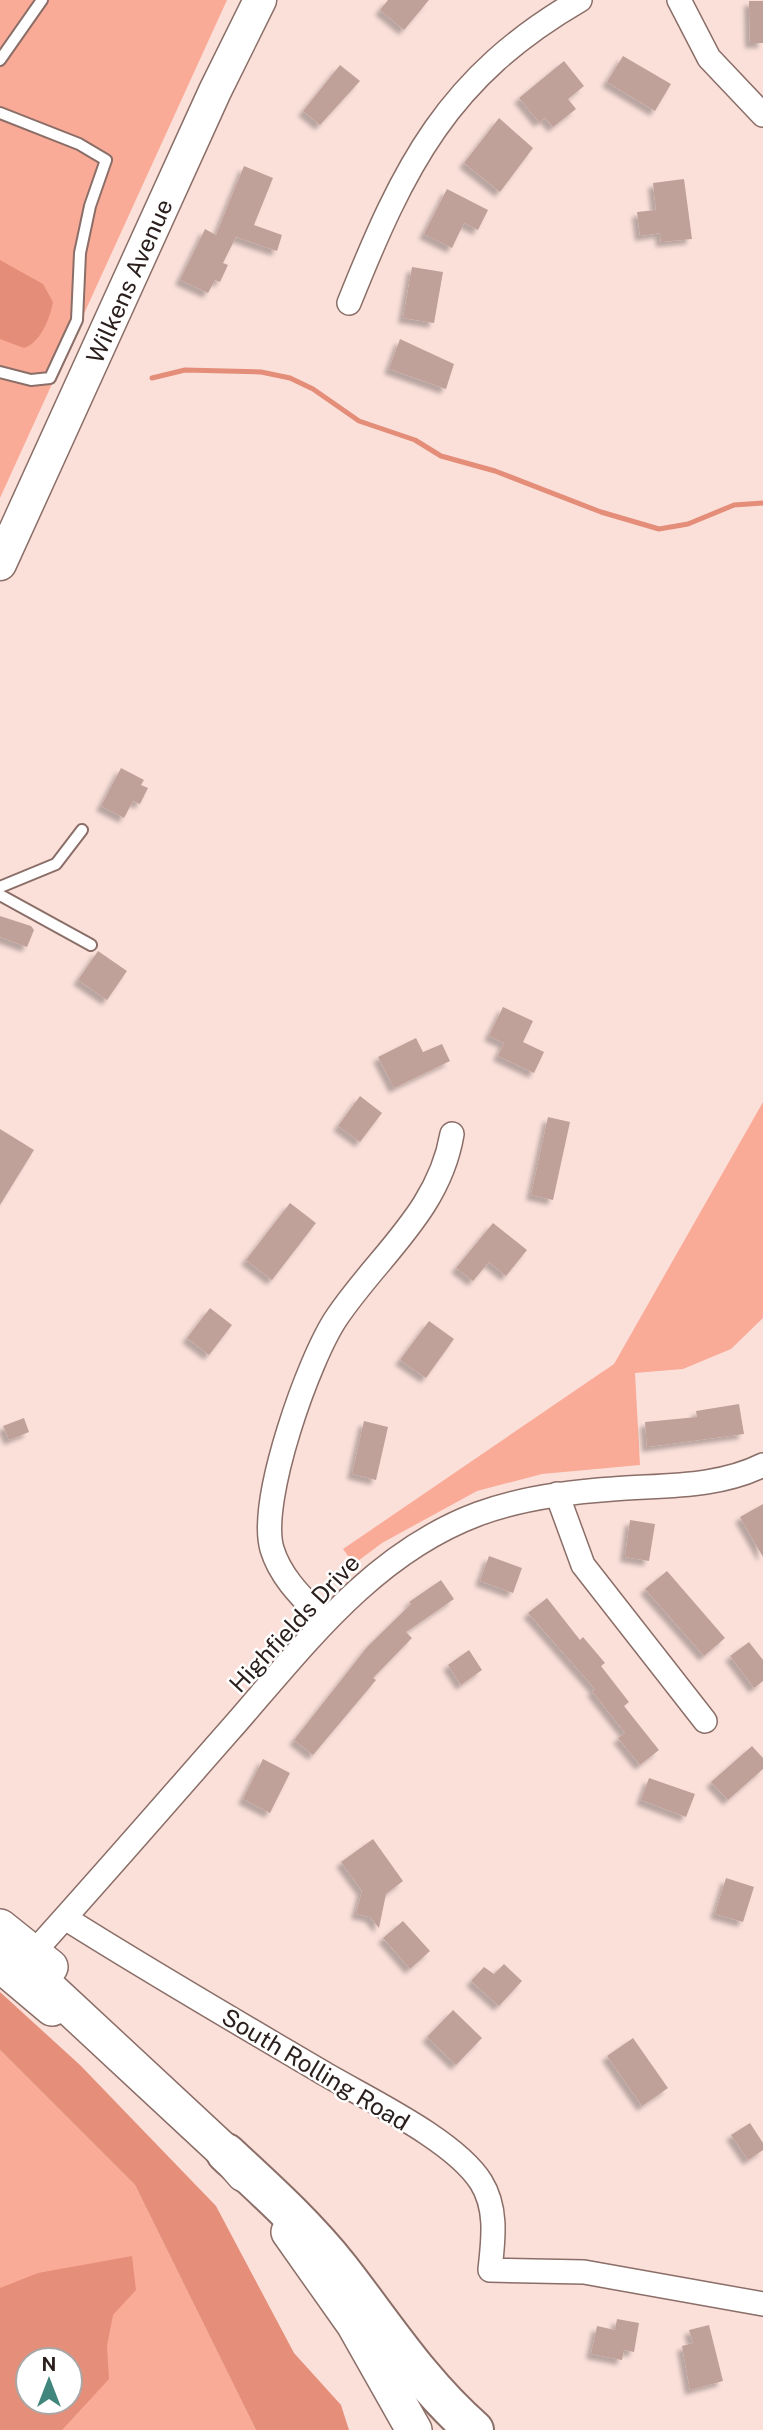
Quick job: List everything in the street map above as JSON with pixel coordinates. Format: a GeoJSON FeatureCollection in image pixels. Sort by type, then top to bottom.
{"type":"FeatureCollection","features":[{"type":"Feature","properties":{"kind":"highway"},"geometry":{"type":"LineString","coordinates":[[226,2153],[288,2210],[338,2267],[427,2384],[474,2430]]}},
{"type":"Feature","properties":{"kind":"main road","name":"Wilkens Avenue"},"geometry":{"type":"LineString","coordinates":[[0,564],[209,104],[260,0]]}},
{"type":"Feature","properties":{"kind":"main road"},"geometry":{"type":"LineString","coordinates":[[0,1927],[34,1952],[209,2117],[226,2153],[267,2202],[354,2324],[414,2430]]}},
{"type":"Feature","properties":{"kind":"main road"},"geometry":{"type":"LineString","coordinates":[[0,1945],[5,1949],[34,1952]]}},
{"type":"Feature","properties":{"kind":"main road"},"geometry":{"type":"LineString","coordinates":[[0,1964],[117,2061],[203,2142],[226,2153]]}},
{"type":"Feature","properties":{"kind":"street"},"geometry":{"type":"LineString","coordinates":[[349,303],[406,172],[434,128],[465,90],[507,50],[580,0]]}},
{"type":"Feature","properties":{"kind":"street"},"geometry":{"type":"LineString","coordinates":[[679,0],[709,58],[763,115]]}},
{"type":"Feature","properties":{"kind":"street"},"geometry":{"type":"LineString","coordinates":[[325,1621],[292,1587],[280,1568],[272,1549],[269,1528],[271,1500],[305,1382],[318,1350],[338,1316],[428,1202],[441,1178],[452,1134]]}},
{"type":"Feature","properties":{"kind":"street","name":"Highfields Drive"},"geometry":{"type":"LineString","coordinates":[[34,1952],[325,1621],[397,1555],[438,1531],[478,1514],[557,1494],[691,1484],[722,1479],[763,1465]]}},
{"type":"Feature","properties":{"kind":"street"},"geometry":{"type":"LineString","coordinates":[[557,1494],[583,1565],[705,1721]]}},
{"type":"Feature","properties":{"kind":"street","name":"South Rolling Road"},"geometry":{"type":"LineString","coordinates":[[65,1918],[408,2123],[469,2167],[482,2184],[491,2210],[494,2232],[490,2270],[584,2272],[763,2304]]}},
{"type":"Feature","properties":{"kind":"lane"},"geometry":{"type":"LineString","coordinates":[[0,60],[42,0]]}},
{"type":"Feature","properties":{"kind":"lane"},"geometry":{"type":"LineString","coordinates":[[0,113],[79,144],[106,160],[85,228],[77,320],[55,370],[50,378],[31,380],[0,372]]}},
{"type":"Feature","properties":{"kind":"lane"},"geometry":{"type":"LineString","coordinates":[[0,887],[56,864],[82,830]]}},
{"type":"Feature","properties":{"kind":"lane"},"geometry":{"type":"LineString","coordinates":[[0,895],[91,945]]}},
{"type":"Feature","properties":{"kind":"shaded area"},"geometry":{"type":"Polygon","coordinates":[[[0,0],[227,0],[0,498],[0,0]]]}},
{"type":"Feature","properties":{"kind":"shaded area"},"geometry":{"type":"Polygon","coordinates":[[[0,260],[43,284],[53,302],[40,335],[24,348],[0,339],[0,260]]]}},
{"type":"Feature","properties":{"kind":"shaded area"},"geometry":{"type":"Polygon","coordinates":[[[763,1102],[763,1318],[731,1349],[683,1369],[635,1373],[640,1465],[542,1474],[477,1491],[382,1543],[354,1564],[343,1549],[614,1364],[763,1102]]]}},
{"type":"Feature","properties":{"kind":"shaded area"},"geometry":{"type":"Polygon","coordinates":[[[0,1992],[80,2065],[216,2206],[294,2353],[341,2405],[349,2430],[256,2430],[135,2185],[0,2050],[0,1992]]]}},
{"type":"Feature","properties":{"kind":"shaded area"},"geometry":{"type":"Polygon","coordinates":[[[0,2050],[135,2185],[256,2430],[0,2430],[0,2050]]]}},
{"type":"Feature","properties":{"kind":"shaded area"},"geometry":{"type":"Polygon","coordinates":[[[132,2256],[136,2290],[113,2315],[107,2346],[109,2379],[84,2406],[84,2346],[14,2346],[14,2416],[75,2416],[62,2430],[0,2430],[0,2288],[38,2273],[132,2256]]]}},
{"type":"Feature","properties":{"kind":"building"},"geometry":{"type":"Polygon","coordinates":[[[388,0],[429,0],[404,30],[380,10],[388,0]]]}},
{"type":"Feature","properties":{"kind":"building"},"geometry":{"type":"Polygon","coordinates":[[[749,1],[763,1],[763,43],[750,43],[749,1]]]}},
{"type":"Feature","properties":{"kind":"building"},"geometry":{"type":"Polygon","coordinates":[[[623,56],[671,84],[655,111],[607,82],[623,56]]]}},
{"type":"Feature","properties":{"kind":"building"},"geometry":{"type":"Polygon","coordinates":[[[564,61],[584,86],[568,99],[576,109],[553,127],[545,118],[539,122],[519,98],[564,61]]]}},
{"type":"Feature","properties":{"kind":"building"},"geometry":{"type":"Polygon","coordinates":[[[340,65],[360,81],[320,125],[303,111],[340,65]]]}},
{"type":"Feature","properties":{"kind":"building"},"geometry":{"type":"Polygon","coordinates":[[[499,118],[533,148],[500,192],[464,163],[499,118]]]}},
{"type":"Feature","properties":{"kind":"building"},"geometry":{"type":"Polygon","coordinates":[[[244,166],[273,178],[254,225],[282,235],[277,251],[236,237],[223,263],[228,265],[220,282],[215,280],[208,293],[180,280],[205,229],[216,235],[244,166]]]}},
{"type":"Feature","properties":{"kind":"building"},"geometry":{"type":"Polygon","coordinates":[[[684,179],[692,239],[661,242],[660,233],[640,236],[637,212],[656,210],[653,183],[684,179]]]}},
{"type":"Feature","properties":{"kind":"building"},"geometry":{"type":"Polygon","coordinates":[[[447,189],[488,210],[478,230],[464,223],[452,248],[424,234],[447,189]]]}},
{"type":"Feature","properties":{"kind":"building"},"geometry":{"type":"Polygon","coordinates":[[[412,267],[443,272],[434,323],[403,318],[412,267]]]}},
{"type":"Feature","properties":{"kind":"building"},"geometry":{"type":"Polygon","coordinates":[[[400,339],[454,364],[446,389],[389,369],[400,339]]]}},
{"type":"Feature","properties":{"kind":"building"},"geometry":{"type":"Polygon","coordinates":[[[121,768],[144,780],[141,785],[148,788],[140,804],[133,801],[124,818],[101,806],[121,768]]]}},
{"type":"Feature","properties":{"kind":"building"},"geometry":{"type":"Polygon","coordinates":[[[0,916],[31,926],[34,930],[27,947],[0,937],[0,916]]]}},
{"type":"Feature","properties":{"kind":"building"},"geometry":{"type":"Polygon","coordinates":[[[98,951],[127,971],[107,1000],[78,980],[98,951]]]}},
{"type":"Feature","properties":{"kind":"building"},"geometry":{"type":"Polygon","coordinates":[[[503,1007],[533,1021],[523,1042],[544,1052],[534,1073],[498,1056],[504,1043],[489,1036],[503,1007]]]}},
{"type":"Feature","properties":{"kind":"building"},"geometry":{"type":"Polygon","coordinates":[[[416,1038],[423,1052],[442,1044],[450,1061],[394,1088],[378,1057],[416,1038]]]}},
{"type":"Feature","properties":{"kind":"building"},"geometry":{"type":"Polygon","coordinates":[[[360,1096],[382,1113],[360,1142],[338,1126],[360,1096]]]}},
{"type":"Feature","properties":{"kind":"building"},"geometry":{"type":"Polygon","coordinates":[[[548,1117],[570,1122],[553,1200],[531,1195],[548,1117]]]}},
{"type":"Feature","properties":{"kind":"building"},"geometry":{"type":"Polygon","coordinates":[[[0,1129],[34,1150],[0,1205],[0,1129]]]}},
{"type":"Feature","properties":{"kind":"building"},"geometry":{"type":"Polygon","coordinates":[[[290,1203],[316,1223],[272,1280],[246,1260],[290,1203]]]}},
{"type":"Feature","properties":{"kind":"building"},"geometry":{"type":"Polygon","coordinates":[[[493,1223],[527,1250],[506,1276],[489,1262],[473,1281],[456,1268],[493,1223]]]}},
{"type":"Feature","properties":{"kind":"building"},"geometry":{"type":"Polygon","coordinates":[[[210,1308],[232,1325],[209,1355],[187,1338],[210,1308]]]}},
{"type":"Feature","properties":{"kind":"building"},"geometry":{"type":"Polygon","coordinates":[[[429,1321],[454,1339],[426,1378],[400,1360],[429,1321]]]}},
{"type":"Feature","properties":{"kind":"building"},"geometry":{"type":"Polygon","coordinates":[[[739,1404],[744,1434],[647,1447],[645,1422],[697,1417],[696,1411],[739,1404]]]}},
{"type":"Feature","properties":{"kind":"building"},"geometry":{"type":"Polygon","coordinates":[[[24,1418],[29,1432],[9,1440],[3,1426],[24,1418]]]}},
{"type":"Feature","properties":{"kind":"building"},"geometry":{"type":"Polygon","coordinates":[[[364,1421],[388,1427],[376,1480],[352,1474],[364,1421]]]}},
{"type":"Feature","properties":{"kind":"building"},"geometry":{"type":"Polygon","coordinates":[[[763,1504],[763,1557],[740,1517],[763,1504]]]}},
{"type":"Feature","properties":{"kind":"building"},"geometry":{"type":"Polygon","coordinates":[[[630,1520],[655,1524],[649,1561],[625,1557],[630,1520]]]}},
{"type":"Feature","properties":{"kind":"building"},"geometry":{"type":"Polygon","coordinates":[[[489,1556],[522,1568],[513,1593],[480,1581],[489,1556]]]}},
{"type":"Feature","properties":{"kind":"building"},"geometry":{"type":"Polygon","coordinates":[[[667,1571],[725,1638],[704,1656],[645,1589],[667,1571]]]}},
{"type":"Feature","properties":{"kind":"building"},"geometry":{"type":"Polygon","coordinates":[[[441,1580],[454,1599],[406,1632],[412,1638],[373,1678],[376,1680],[313,1755],[294,1740],[368,1646],[411,1604],[409,1602],[441,1580]]]}},
{"type":"Feature","properties":{"kind":"building"},"geometry":{"type":"Polygon","coordinates":[[[547,1598],[580,1640],[583,1637],[605,1663],[601,1666],[629,1702],[624,1706],[659,1750],[640,1765],[618,1738],[625,1733],[592,1691],[595,1689],[528,1613],[547,1598]]]}},
{"type":"Feature","properties":{"kind":"building"},"geometry":{"type":"Polygon","coordinates":[[[749,1642],[763,1660],[763,1681],[754,1688],[730,1656],[749,1642]]]}},
{"type":"Feature","properties":{"kind":"building"},"geometry":{"type":"Polygon","coordinates":[[[469,1650],[482,1670],[461,1685],[448,1665],[469,1650]]]}},
{"type":"Feature","properties":{"kind":"building"},"geometry":{"type":"Polygon","coordinates":[[[752,1746],[763,1758],[763,1769],[728,1800],[711,1782],[752,1746]]]}},
{"type":"Feature","properties":{"kind":"building"},"geometry":{"type":"Polygon","coordinates":[[[263,1759],[290,1773],[270,1813],[243,1799],[263,1759]]]}},
{"type":"Feature","properties":{"kind":"building"},"geometry":{"type":"Polygon","coordinates":[[[649,1778],[695,1794],[686,1817],[641,1800],[649,1778]]]}},
{"type":"Feature","properties":{"kind":"building"},"geometry":{"type":"Polygon","coordinates":[[[373,1839],[403,1881],[386,1894],[379,1928],[370,1917],[356,1914],[362,1891],[341,1862],[373,1839]]]}},
{"type":"Feature","properties":{"kind":"building"},"geometry":{"type":"Polygon","coordinates":[[[726,1878],[754,1887],[743,1922],[715,1914],[726,1878]]]}},
{"type":"Feature","properties":{"kind":"building"},"geometry":{"type":"Polygon","coordinates":[[[403,1921],[430,1951],[410,1969],[383,1938],[403,1921]]]}},
{"type":"Feature","properties":{"kind":"building"},"geometry":{"type":"Polygon","coordinates":[[[504,1964],[522,1981],[499,2006],[471,1981],[484,1967],[494,1974],[504,1964]]]}},
{"type":"Feature","properties":{"kind":"building"},"geometry":{"type":"Polygon","coordinates":[[[453,2010],[482,2038],[456,2065],[427,2037],[453,2010]]]}},
{"type":"Feature","properties":{"kind":"building"},"geometry":{"type":"Polygon","coordinates":[[[633,2038],[668,2088],[642,2106],[607,2056],[633,2038]]]}},
{"type":"Feature","properties":{"kind":"building"},"geometry":{"type":"Polygon","coordinates":[[[750,2123],[763,2143],[763,2150],[748,2160],[731,2135],[750,2123]]]}},
{"type":"Feature","properties":{"kind":"building"},"geometry":{"type":"Polygon","coordinates":[[[617,2319],[639,2323],[634,2352],[624,2350],[622,2360],[591,2354],[597,2326],[615,2330],[617,2319]]]}},
{"type":"Feature","properties":{"kind":"building"},"geometry":{"type":"Polygon","coordinates":[[[709,2325],[723,2381],[690,2390],[682,2346],[693,2343],[689,2330],[709,2325]]]}},
{"type":"Feature","properties":{"kind":"waterway"},"geometry":{"type":"LineString","coordinates":[[152,378],[185,370],[261,372],[290,378],[313,389],[359,421],[415,440],[441,456],[495,471],[601,512],[659,529],[688,524],[734,505],[763,503]]}}]}
